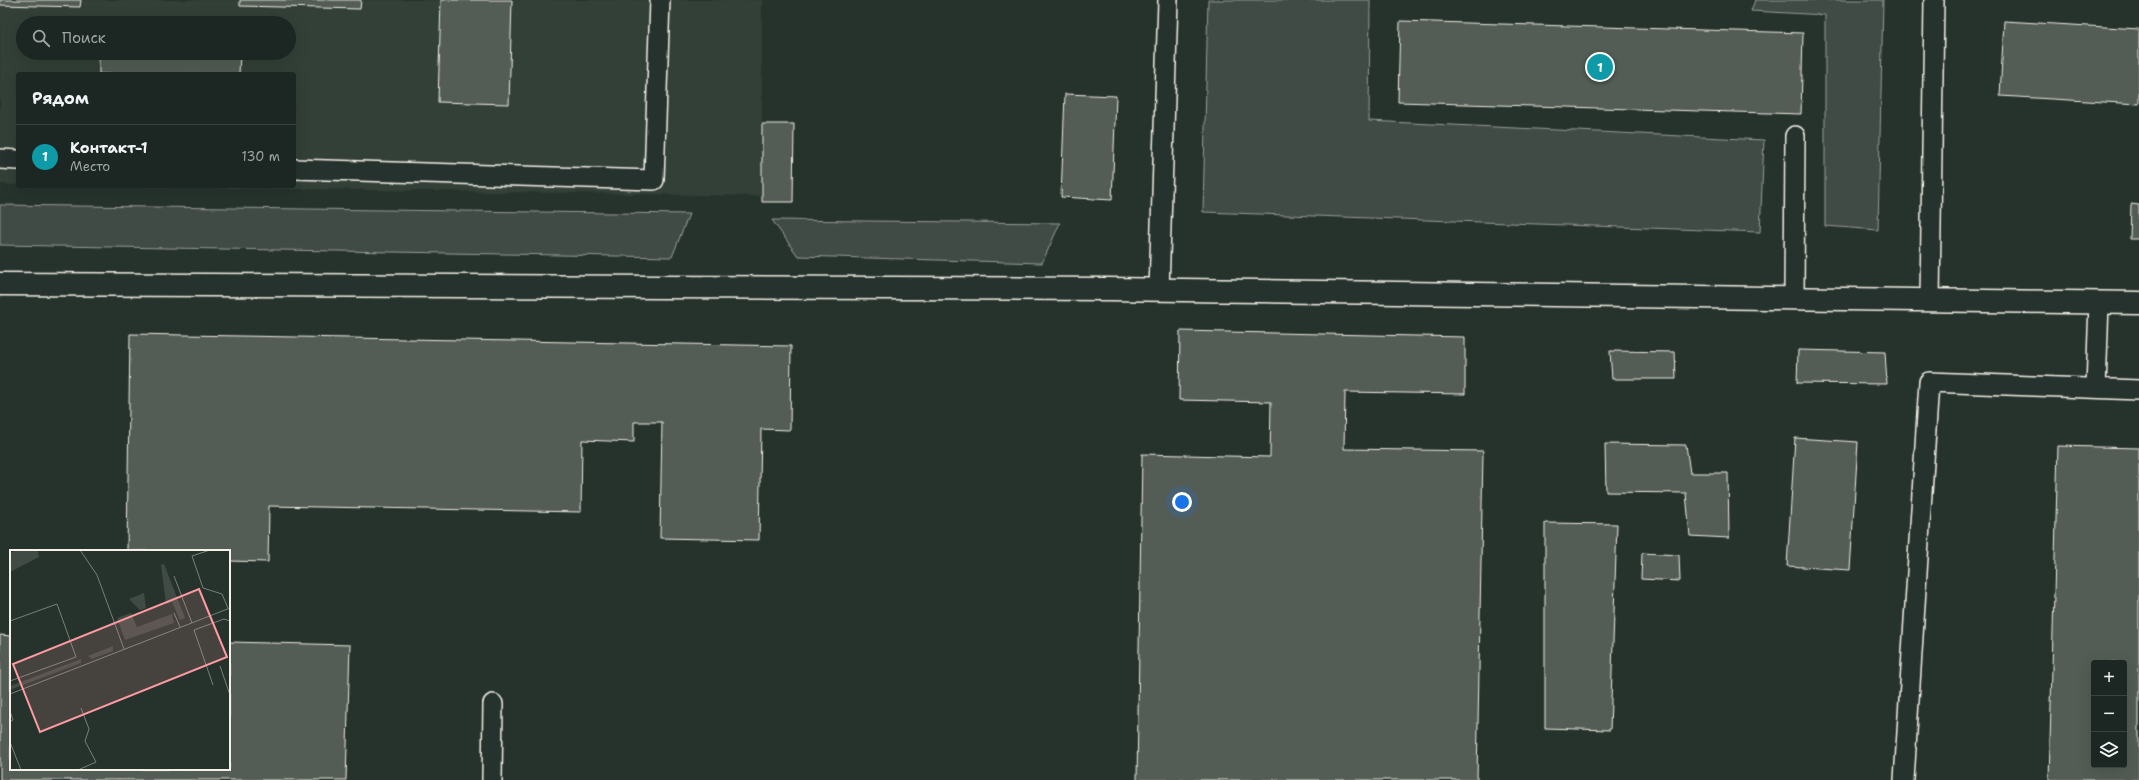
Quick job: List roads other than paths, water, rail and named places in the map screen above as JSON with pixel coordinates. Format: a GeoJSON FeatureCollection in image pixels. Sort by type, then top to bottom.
{"type":"FeatureCollection","features":[{"type":"Feature","properties":{"kind":"street"},"geometry":{"type":"LineString","coordinates":[[0,284],[1159,290],[2139,303]]}},
{"type":"Feature","properties":{"kind":"lane"},"geometry":{"type":"LineString","coordinates":[[296,169],[654,180],[660,0]]}},
{"type":"Feature","properties":{"kind":"lane"},"geometry":{"type":"LineString","coordinates":[[1159,290],[1168,0]]}},
{"type":"Feature","properties":{"kind":"lane"},"geometry":{"type":"LineString","coordinates":[[1930,300],[1934,0]]}},
{"type":"Feature","properties":{"kind":"lane"},"geometry":{"type":"LineString","coordinates":[[1794,298],[1796,136]]}},
{"type":"Feature","properties":{"kind":"lane"},"geometry":{"type":"LineString","coordinates":[[0,159],[16,160]]}},
{"type":"Feature","properties":{"kind":"lane"},"geometry":{"type":"LineString","coordinates":[[2096,388],[2099,303]]}},
{"type":"Feature","properties":{"kind":"lane"},"geometry":{"type":"LineString","coordinates":[[1904,780],[1929,382],[2139,390]]}},
{"type":"Feature","properties":{"kind":"lane"},"geometry":{"type":"LineString","coordinates":[[492,780],[493,704]]}},
{"type":"Feature","properties":{"kind":"place","name":"Контакт-1"},"geometry":{"type":"Point","coordinates":[1600,67]}}]}
